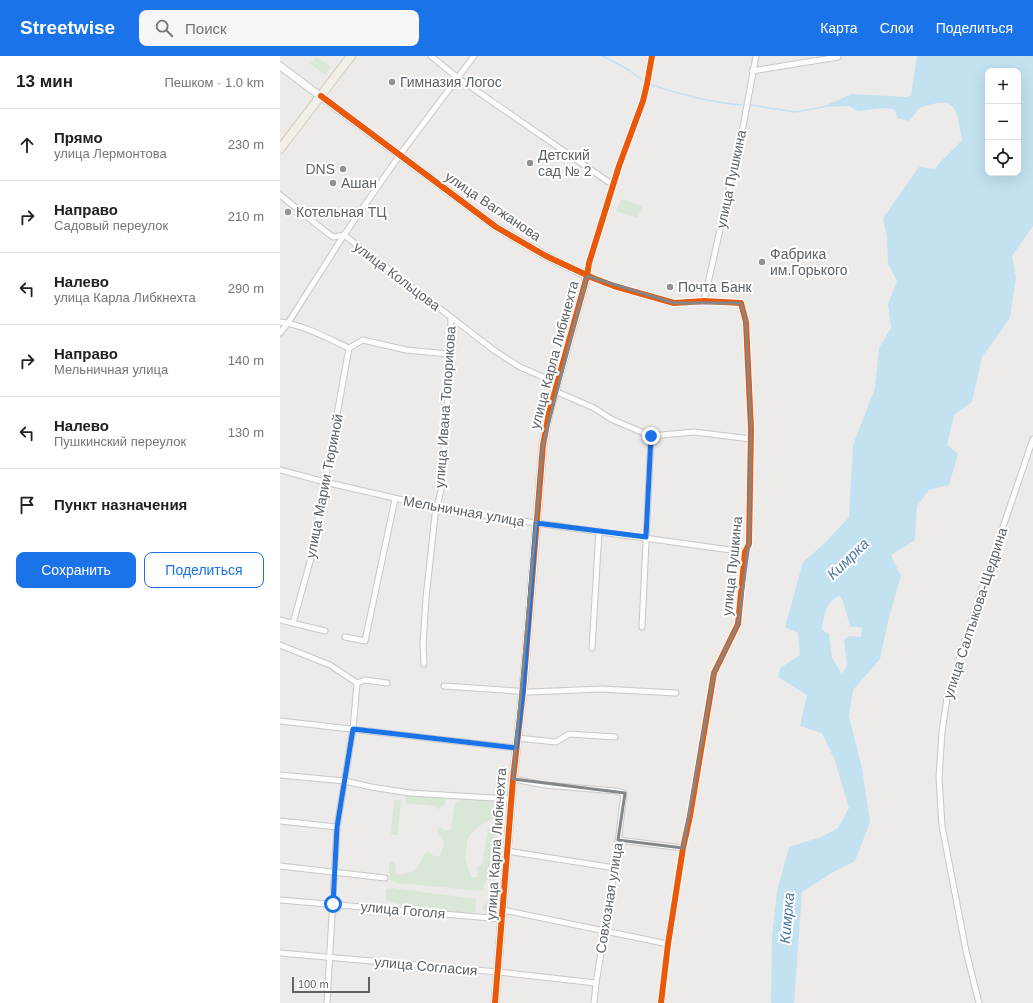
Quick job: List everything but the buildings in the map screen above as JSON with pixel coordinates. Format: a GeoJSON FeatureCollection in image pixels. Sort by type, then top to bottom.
{"type":"FeatureCollection","features":[{"type":"Feature","properties":{"kind":"main road"},"geometry":{"type":"LineString","coordinates":[[280,150],[351,56]]}},
{"type":"Feature","properties":{"kind":"street"},"geometry":{"type":"LineString","coordinates":[[431,56],[458,78],[613,185]]}},
{"type":"Feature","properties":{"kind":"street"},"geometry":{"type":"LineString","coordinates":[[280,333],[288,323],[344,235],[399,156],[474,56]]}},
{"type":"Feature","properties":{"kind":"street","name":"улица Карла Либкнехта"},"geometry":{"type":"LineString","coordinates":[[495,1003],[511,799],[523,691],[543,445],[557,383],[587,276],[589,263],[613,185],[642,101],[652,56]]}},
{"type":"Feature","properties":{"kind":"street","name":"улица Пушкина"},"geometry":{"type":"LineString","coordinates":[[704,301],[742,132],[756,56]]}},
{"type":"Feature","properties":{"kind":"street"},"geometry":{"type":"LineString","coordinates":[[752,72],[838,57]]}},
{"type":"Feature","properties":{"kind":"street","name":"улица Вагжанова"},"geometry":{"type":"LineString","coordinates":[[280,66],[496,227],[546,256],[587,276],[614,286],[674,303],[704,301],[742,303]]}},
{"type":"Feature","properties":{"kind":"street","name":"улица Кольцова"},"geometry":{"type":"LineString","coordinates":[[280,195],[330,235],[334,237],[344,235],[495,351],[520,367],[557,383]]}},
{"type":"Feature","properties":{"kind":"street","name":"улица Пушкина"},"geometry":{"type":"LineString","coordinates":[[661,1003],[668,944],[683,848],[690,816],[714,673],[738,624],[745,552],[749,544],[751,439],[746,322],[742,303]]}},
{"type":"Feature","properties":{"kind":"street","name":"улица Ивана Топорикова"},"geometry":{"type":"LineString","coordinates":[[424,664],[423,645],[426,598],[437,508],[441,490],[451,317]]}},
{"type":"Feature","properties":{"kind":"street"},"geometry":{"type":"LineString","coordinates":[[280,322],[288,323],[349,348],[363,340],[406,350],[449,354]]}},
{"type":"Feature","properties":{"kind":"street","name":"улица Марии Тюриной"},"geometry":{"type":"LineString","coordinates":[[292,623],[311,558],[326,482],[349,348]]}},
{"type":"Feature","properties":{"kind":"street"},"geometry":{"type":"LineString","coordinates":[[555,391],[594,408],[611,419],[651,436],[694,432],[751,439]]}},
{"type":"Feature","properties":{"kind":"street"},"geometry":{"type":"LineString","coordinates":[[642,627],[651,436]]}},
{"type":"Feature","properties":{"kind":"street","name":"улица Салтыкова-Щедрина"},"geometry":{"type":"LineString","coordinates":[[979,1003],[966,951],[942,826],[939,778],[942,732],[947,698],[976,606],[1033,439]]}},
{"type":"Feature","properties":{"kind":"street","name":"Мельничная улица"},"geometry":{"type":"LineString","coordinates":[[280,470],[437,508],[745,552]]}},
{"type":"Feature","properties":{"kind":"street"},"geometry":{"type":"LineString","coordinates":[[345,637],[365,641],[395,499]]}},
{"type":"Feature","properties":{"kind":"street"},"geometry":{"type":"LineString","coordinates":[[592,648],[599,531]]}},
{"type":"Feature","properties":{"kind":"street"},"geometry":{"type":"LineString","coordinates":[[280,620],[325,631]]}},
{"type":"Feature","properties":{"kind":"street"},"geometry":{"type":"LineString","coordinates":[[280,645],[330,666],[357,683]]}},
{"type":"Feature","properties":{"kind":"street"},"geometry":{"type":"LineString","coordinates":[[357,683],[365,680],[387,683]]}},
{"type":"Feature","properties":{"kind":"street"},"geometry":{"type":"LineString","coordinates":[[327,1003],[331,958],[337,827],[353,729],[357,683]]}},
{"type":"Feature","properties":{"kind":"street"},"geometry":{"type":"LineString","coordinates":[[444,686],[523,691],[601,689],[676,694]]}},
{"type":"Feature","properties":{"kind":"street"},"geometry":{"type":"LineString","coordinates":[[280,721],[516,748]]}},
{"type":"Feature","properties":{"kind":"street"},"geometry":{"type":"LineString","coordinates":[[517,738],[556,742],[569,734],[616,737]]}},
{"type":"Feature","properties":{"kind":"street"},"geometry":{"type":"LineString","coordinates":[[280,776],[345,782],[410,793],[511,799]]}},
{"type":"Feature","properties":{"kind":"street","name":"Совхозная улица"},"geometry":{"type":"LineString","coordinates":[[513,779],[544,785],[624,793],[615,868],[594,1003]]}},
{"type":"Feature","properties":{"kind":"street"},"geometry":{"type":"LineString","coordinates":[[280,822],[337,827]]}},
{"type":"Feature","properties":{"kind":"street"},"geometry":{"type":"LineString","coordinates":[[618,840],[683,848]]}},
{"type":"Feature","properties":{"kind":"street"},"geometry":{"type":"LineString","coordinates":[[507,852],[615,868]]}},
{"type":"Feature","properties":{"kind":"street"},"geometry":{"type":"LineString","coordinates":[[280,866],[385,878]]}},
{"type":"Feature","properties":{"kind":"street","name":"улица Гоголя"},"geometry":{"type":"LineString","coordinates":[[280,900],[502,919]]}},
{"type":"Feature","properties":{"kind":"street"},"geometry":{"type":"LineString","coordinates":[[503,910],[668,944]]}},
{"type":"Feature","properties":{"kind":"street","name":"улица Согласия"},"geometry":{"type":"LineString","coordinates":[[280,953],[498,972],[596,983]]}},
{"type":"Feature","properties":{"kind":"highlighted area"},"geometry":{"type":"Polygon","coordinates":[[[587,276],[674,303],[741,303],[746,322],[751,429],[749,544],[738,624],[714,673],[683,848],[618,840],[625,793],[513,779],[543,445],[587,276]]]}},
{"type":"Feature","properties":{"kind":"green space"},"geometry":{"type":"Polygon","coordinates":[[[316,57],[331,67],[325,75],[310,64],[316,57]]]}},
{"type":"Feature","properties":{"kind":"green space"},"geometry":{"type":"Polygon","coordinates":[[[621,199],[642,206],[638,218],[616,211],[621,199]]]}},
{"type":"Feature","properties":{"kind":"green space"},"geometry":{"type":"Polygon","coordinates":[[[406,794],[446,797],[445,804],[439,809],[429,805],[407,804],[405,799],[406,794]]]}},
{"type":"Feature","properties":{"kind":"green space"},"geometry":{"type":"Polygon","coordinates":[[[463,799],[496,800],[499,804],[492,819],[483,823],[468,837],[465,858],[471,877],[477,877],[477,867],[482,865],[488,829],[493,824],[498,828],[491,880],[486,880],[483,891],[396,883],[389,879],[389,864],[393,861],[395,863],[396,875],[415,870],[420,864],[425,853],[429,852],[434,856],[440,856],[444,844],[437,829],[440,827],[445,830],[451,829],[455,804],[463,799]]]}},
{"type":"Feature","properties":{"kind":"green space"},"geometry":{"type":"Polygon","coordinates":[[[394,800],[401,800],[398,835],[391,834],[394,800]]]}},
{"type":"Feature","properties":{"kind":"green space"},"geometry":{"type":"Polygon","coordinates":[[[393,888],[476,899],[475,912],[469,914],[434,908],[408,907],[386,901],[386,889],[393,888]]]}},
{"type":"Feature","properties":{"kind":"green space"},"geometry":{"type":"Polygon","coordinates":[[[487,901],[492,905],[491,913],[487,914],[482,907],[487,901]]]}},
{"type":"Feature","properties":{"kind":"water","name":"Кимрка"},"geometry":{"type":"Polygon","coordinates":[[[917,56],[1033,56],[1033,226],[1012,256],[1016,277],[1010,318],[982,357],[972,402],[954,415],[947,445],[958,454],[949,485],[929,490],[917,506],[915,540],[891,555],[901,576],[888,621],[880,659],[853,690],[849,717],[862,768],[870,822],[855,861],[835,871],[802,892],[794,1003],[771,1003],[772,937],[777,891],[789,847],[821,837],[838,828],[849,808],[835,761],[822,733],[800,726],[807,695],[778,677],[780,668],[800,655],[798,633],[785,627],[803,562],[826,542],[849,517],[853,445],[875,388],[879,348],[891,328],[888,304],[897,281],[888,264],[887,238],[883,218],[919,167],[935,169],[962,140],[956,112],[948,103],[932,104],[919,108],[908,121],[897,118],[895,110],[886,108],[858,111],[849,106],[822,107],[852,94],[907,97],[911,95],[917,56]],[[840,596],[831,602],[826,610],[822,630],[829,634],[832,658],[842,674],[847,666],[844,640],[849,636],[861,637],[862,628],[850,626],[844,604],[840,596]]]}},
{"type":"Feature","properties":{"kind":"waterway"},"geometry":{"type":"LineString","coordinates":[[603,56],[629,70],[646,83]]}},
{"type":"Feature","properties":{"kind":"waterway"},"geometry":{"type":"LineString","coordinates":[[649,84],[695,98],[742,105]]}},
{"type":"Feature","properties":{"kind":"waterway"},"geometry":{"type":"LineString","coordinates":[[751,105],[795,112],[824,107]]}},
{"type":"Feature","properties":{"kind":"cycle path"},"geometry":{"type":"LineString","coordinates":[[495,1003],[513,779],[523,691],[543,445],[549,413],[587,276],[589,263],[619,166],[643,101],[652,56]]}},
{"type":"Feature","properties":{"kind":"cycle path"},"geometry":{"type":"LineString","coordinates":[[321,96],[496,227],[546,256],[614,286],[674,303],[704,301],[741,303],[746,322],[751,429],[749,544],[745,552],[738,624],[714,673],[690,816],[683,848],[668,944],[661,1003]]}},
{"type":"Feature","properties":{"kind":"place","name":"Гимназия Логос"},"geometry":{"type":"Point","coordinates":[392,82]}},
{"type":"Feature","properties":{"kind":"place","name":"Детский сад № 2"},"geometry":{"type":"Point","coordinates":[530,163]}},
{"type":"Feature","properties":{"kind":"place","name":"DNS"},"geometry":{"type":"Point","coordinates":[343,169]}},
{"type":"Feature","properties":{"kind":"place","name":"Ашан"},"geometry":{"type":"Point","coordinates":[333,183]}},
{"type":"Feature","properties":{"kind":"place","name":"Котельная ТЦ"},"geometry":{"type":"Point","coordinates":[288,212]}},
{"type":"Feature","properties":{"kind":"place","name":"Фабрика им.Горького"},"geometry":{"type":"Point","coordinates":[762,262]}},
{"type":"Feature","properties":{"kind":"place","name":"Почта Банк"},"geometry":{"type":"Point","coordinates":[670,287]}},
{"type":"Feature","properties":{"kind":"route"},"geometry":{"type":"LineString","coordinates":[[333,904],[337,827],[353,729],[516,748],[523,691],[536,523],[646,537],[651,436]]}}]}
